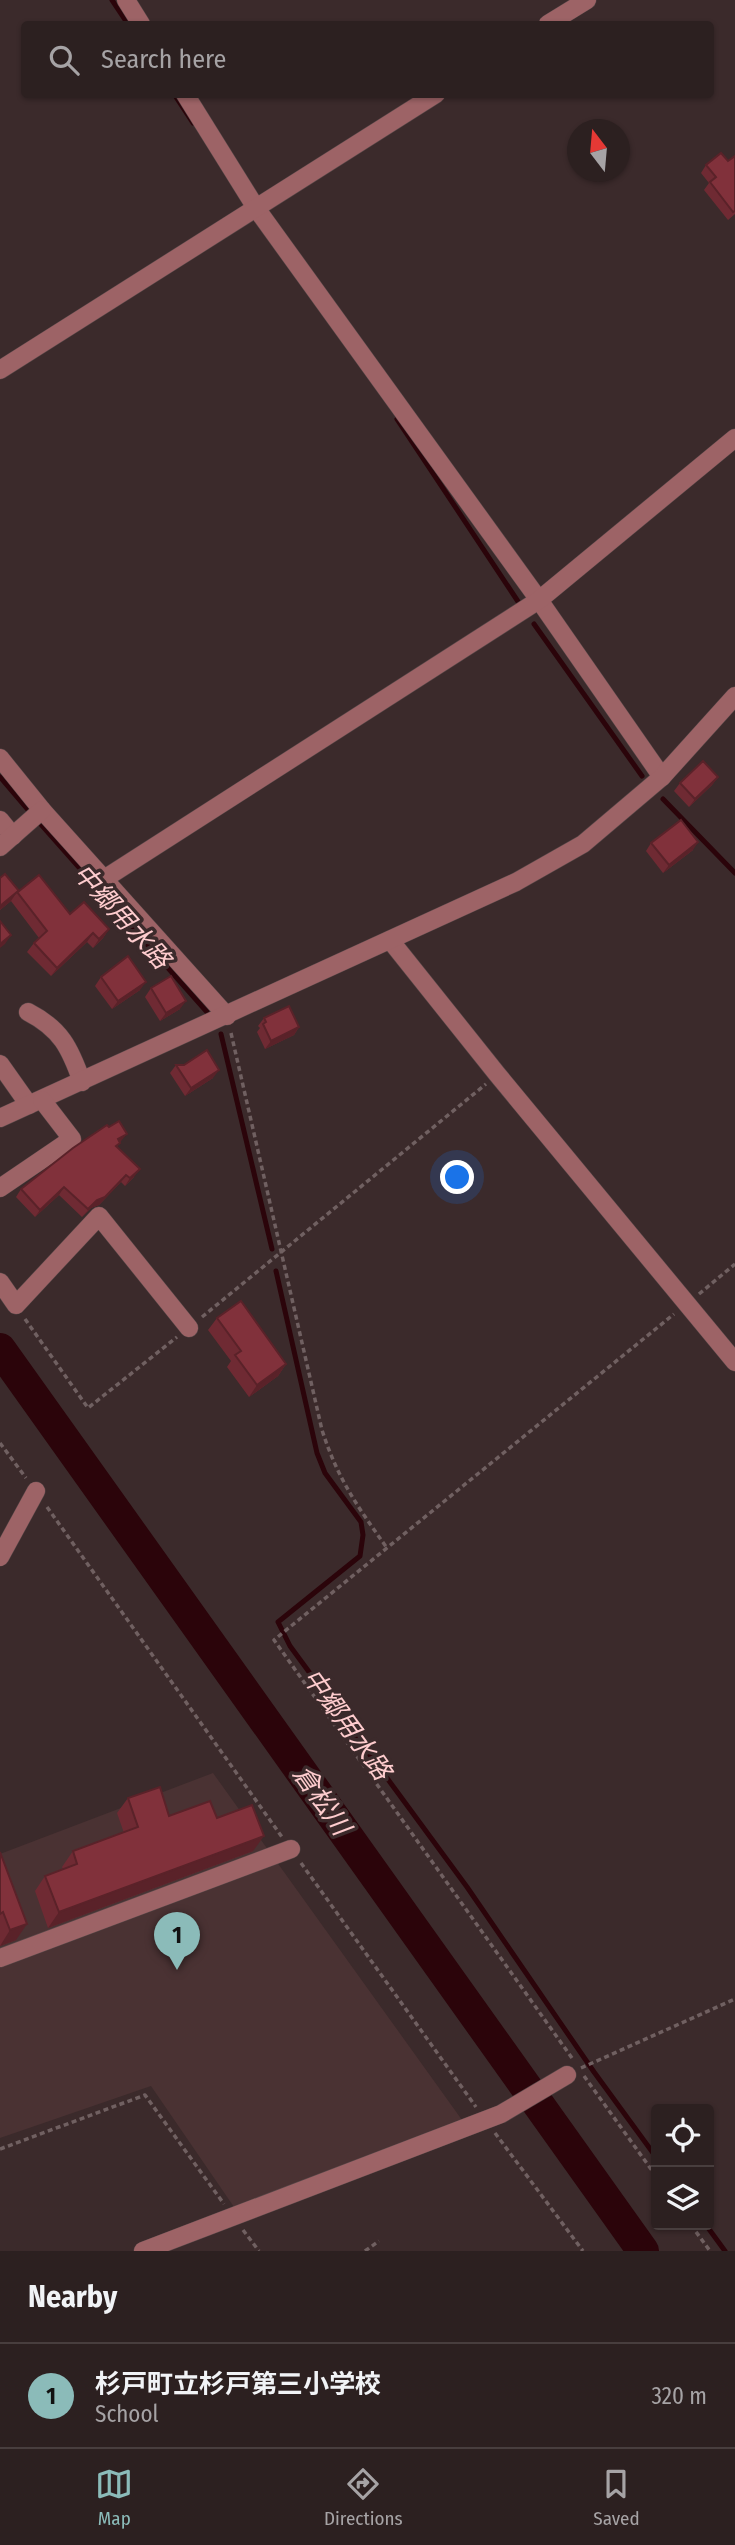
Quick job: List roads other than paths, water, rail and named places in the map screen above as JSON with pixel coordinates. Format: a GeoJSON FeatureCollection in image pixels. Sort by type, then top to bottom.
{"type":"FeatureCollection","features":[{"type":"Feature","properties":{"kind":"street"},"geometry":{"type":"LineString","coordinates":[[126,0],[139,21]]}},
{"type":"Feature","properties":{"kind":"street"},"geometry":{"type":"LineString","coordinates":[[551,0],[554,20],[587,0]]}},
{"type":"Feature","properties":{"kind":"street"},"geometry":{"type":"LineString","coordinates":[[187,98],[256,208],[539,600],[663,777]]}},
{"type":"Feature","properties":{"kind":"street"},"geometry":{"type":"LineString","coordinates":[[0,370],[430,98]]}},
{"type":"Feature","properties":{"kind":"street"},"geometry":{"type":"LineString","coordinates":[[104,880],[539,600],[735,438]]}},
{"type":"Feature","properties":{"kind":"street"},"geometry":{"type":"LineString","coordinates":[[0,1118],[516,882],[583,845],[663,777],[735,696]]}},
{"type":"Feature","properties":{"kind":"street"},"geometry":{"type":"LineString","coordinates":[[0,758],[42,810],[227,1016]]}},
{"type":"Feature","properties":{"kind":"street"},"geometry":{"type":"LineString","coordinates":[[0,820],[6,841],[42,810]]}},
{"type":"Feature","properties":{"kind":"street"},"geometry":{"type":"LineString","coordinates":[[390,940],[735,1362]]}},
{"type":"Feature","properties":{"kind":"street"},"geometry":{"type":"LineString","coordinates":[[28,1012],[45,1020],[59,1034],[72,1053],[82,1082]]}},
{"type":"Feature","properties":{"kind":"street"},"geometry":{"type":"LineString","coordinates":[[0,1064],[72,1139],[0,1188]]}},
{"type":"Feature","properties":{"kind":"street"},"geometry":{"type":"LineString","coordinates":[[0,1282],[16,1305],[99,1216],[189,1328]]}},
{"type":"Feature","properties":{"kind":"street"},"geometry":{"type":"LineString","coordinates":[[0,1557],[36,1491]]}},
{"type":"Feature","properties":{"kind":"street"},"geometry":{"type":"LineString","coordinates":[[0,1958],[291,1849]]}},
{"type":"Feature","properties":{"kind":"street"},"geometry":{"type":"LineString","coordinates":[[143,2251],[493,2117],[573,2072]]}},
{"type":"Feature","properties":{"kind":"waterway"},"geometry":{"type":"LineString","coordinates":[[112,0],[126,21]]}},
{"type":"Feature","properties":{"kind":"waterway"},"geometry":{"type":"LineString","coordinates":[[177,98],[193,123]]}},
{"type":"Feature","properties":{"kind":"waterway"},"geometry":{"type":"LineString","coordinates":[[397,419],[521,606]]}},
{"type":"Feature","properties":{"kind":"waterway"},"geometry":{"type":"LineString","coordinates":[[534,624],[642,776]]}},
{"type":"Feature","properties":{"kind":"waterway","name":"中郷用水路"},"geometry":{"type":"LineString","coordinates":[[0,777],[30,812]]}},
{"type":"Feature","properties":{"kind":"waterway"},"geometry":{"type":"LineString","coordinates":[[663,799],[735,873]]}},
{"type":"Feature","properties":{"kind":"waterway","name":"中郷用水路"},"geometry":{"type":"LineString","coordinates":[[38,821],[207,1012]]}},
{"type":"Feature","properties":{"kind":"waterway","name":"中郷用水路"},"geometry":{"type":"LineString","coordinates":[[221,1034],[272,1249]]}},
{"type":"Feature","properties":{"kind":"waterway","name":"中郷用水路"},"geometry":{"type":"LineString","coordinates":[[276,1271],[317,1453],[325,1473],[361,1522],[363,1535],[360,1556],[278,1622],[290,1646],[467,1887],[651,2150]]}},
{"type":"Feature","properties":{"kind":"waterway","name":"倉松川"},"geometry":{"type":"LineString","coordinates":[[0,1349],[643,2251]]}},
{"type":"Feature","properties":{"kind":"waterway","name":"中郷用水路"},"geometry":{"type":"LineString","coordinates":[[710,2230],[725,2251]]}},
{"type":"Feature","properties":{"kind":"place","name":"杉戸町立杉戸第三小学校"},"geometry":{"type":"Point","coordinates":[177,1970]}}]}
